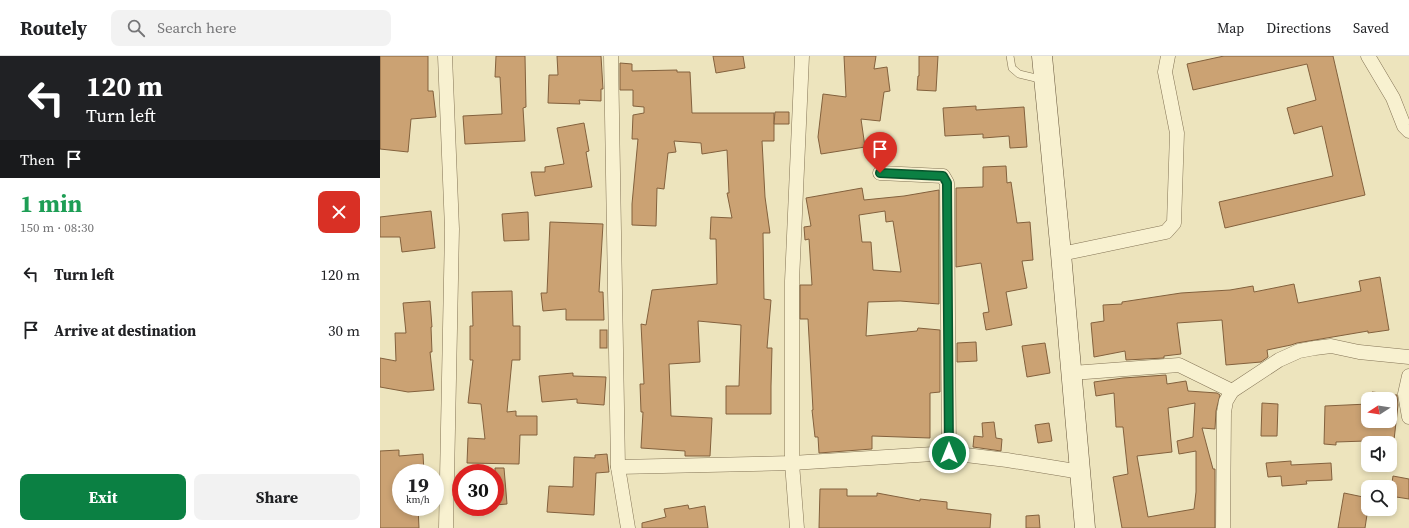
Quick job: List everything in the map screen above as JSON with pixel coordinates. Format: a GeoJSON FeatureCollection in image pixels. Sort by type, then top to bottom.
{"type":"FeatureCollection","features":[{"type":"Feature","properties":{"kind":"main road"},"geometry":{"type":"LineString","coordinates":[[1042,56],[1085,528]]}},
{"type":"Feature","properties":{"kind":"street"},"geometry":{"type":"LineString","coordinates":[[445,56],[452,229],[446,528]]}},
{"type":"Feature","properties":{"kind":"street"},"geometry":{"type":"LineString","coordinates":[[611,56],[618,467],[628,528]]}},
{"type":"Feature","properties":{"kind":"street"},"geometry":{"type":"LineString","coordinates":[[797,528],[792,463],[792,281],[802,56]]}},
{"type":"Feature","properties":{"kind":"street"},"geometry":{"type":"LineString","coordinates":[[1061,254],[1166,232],[1174,223],[1177,133],[1165,72],[1168,56]]}},
{"type":"Feature","properties":{"kind":"street"},"geometry":{"type":"LineString","coordinates":[[1368,56],[1393,98],[1404,126],[1409,131]]}},
{"type":"Feature","properties":{"kind":"street"},"geometry":{"type":"LineString","coordinates":[[880,173],[943,176],[947,183],[949,453]]}},
{"type":"Feature","properties":{"kind":"street"},"geometry":{"type":"LineString","coordinates":[[1223,528],[1224,412],[1226,401],[1232,391],[1279,360],[1299,352],[1315,348],[1331,346],[1359,352],[1409,357]]}},
{"type":"Feature","properties":{"kind":"street"},"geometry":{"type":"LineString","coordinates":[[1072,373],[1179,365],[1232,391]]}},
{"type":"Feature","properties":{"kind":"street"},"geometry":{"type":"LineString","coordinates":[[1409,376],[1405,394],[1409,418]]}},
{"type":"Feature","properties":{"kind":"street"},"geometry":{"type":"LineString","coordinates":[[618,467],[792,463],[949,453],[1007,460],[1081,472]]}},
{"type":"Feature","properties":{"kind":"lane"},"geometry":{"type":"LineString","coordinates":[[1010,56],[1012,68],[1019,74],[1044,80]]}},
{"type":"Feature","properties":{"kind":"building"},"geometry":{"type":"Polygon","coordinates":[[[380,56],[428,56],[428,91],[433,91],[436,117],[411,119],[408,152],[380,149],[380,56]]]}},
{"type":"Feature","properties":{"kind":"building"},"geometry":{"type":"Polygon","coordinates":[[[496,56],[525,56],[526,107],[523,108],[525,141],[465,144],[463,116],[502,114],[500,77],[495,77],[496,56]]]}},
{"type":"Feature","properties":{"kind":"building"},"geometry":{"type":"Polygon","coordinates":[[[557,56],[601,56],[603,89],[601,89],[601,101],[579,100],[580,104],[548,103],[549,75],[558,75],[557,56]]]}},
{"type":"Feature","properties":{"kind":"building"},"geometry":{"type":"Polygon","coordinates":[[[713,56],[743,56],[745,68],[716,73],[713,56]]]}},
{"type":"Feature","properties":{"kind":"building"},"geometry":{"type":"Polygon","coordinates":[[[844,56],[876,56],[874,69],[887,67],[890,91],[884,92],[880,121],[861,119],[865,147],[821,154],[818,137],[823,94],[846,97],[844,56]]]}},
{"type":"Feature","properties":{"kind":"building"},"geometry":{"type":"Polygon","coordinates":[[[919,56],[938,56],[936,91],[917,90],[919,56]]]}},
{"type":"Feature","properties":{"kind":"building"},"geometry":{"type":"Polygon","coordinates":[[[1224,56],[1333,56],[1365,195],[1225,228],[1219,202],[1333,176],[1322,126],[1294,134],[1287,108],[1316,100],[1307,64],[1193,90],[1187,64],[1224,56]]]}},
{"type":"Feature","properties":{"kind":"building"},"geometry":{"type":"Polygon","coordinates":[[[620,63],[632,64],[632,71],[677,70],[677,72],[690,72],[692,113],[774,113],[774,141],[762,141],[765,197],[770,233],[763,233],[764,299],[771,300],[767,348],[772,348],[771,414],[726,414],[726,386],[739,386],[741,325],[698,321],[700,362],[669,364],[671,416],[712,418],[710,456],[685,456],[685,451],[641,448],[643,412],[641,412],[640,384],[644,384],[641,324],[646,325],[652,290],[717,284],[716,239],[710,239],[711,217],[732,218],[727,193],[729,193],[727,150],[702,154],[701,143],[674,141],[676,152],[668,153],[664,189],[657,188],[656,226],[632,225],[632,204],[638,139],[632,139],[633,115],[644,113],[644,107],[633,106],[633,90],[620,90],[620,63]]]}},
{"type":"Feature","properties":{"kind":"building"},"geometry":{"type":"Polygon","coordinates":[[[976,106],[976,110],[1024,107],[1027,147],[1010,148],[1009,136],[983,138],[983,134],[945,136],[943,108],[976,106]]]}},
{"type":"Feature","properties":{"kind":"building"},"geometry":{"type":"Polygon","coordinates":[[[775,112],[789,112],[789,124],[774,124],[775,112]]]}},
{"type":"Feature","properties":{"kind":"building"},"geometry":{"type":"Polygon","coordinates":[[[584,123],[589,151],[586,152],[592,187],[535,196],[531,172],[545,172],[545,167],[564,164],[557,128],[584,123]]]}},
{"type":"Feature","properties":{"kind":"building"},"geometry":{"type":"Polygon","coordinates":[[[1006,166],[1007,183],[1011,182],[1017,223],[1030,222],[1033,260],[1022,261],[1027,288],[1006,292],[1012,325],[986,330],[983,313],[989,312],[981,263],[956,267],[956,188],[983,187],[983,167],[1006,166]]]}},
{"type":"Feature","properties":{"kind":"building"},"geometry":{"type":"Polygon","coordinates":[[[862,188],[864,200],[904,196],[939,190],[939,304],[900,301],[868,302],[866,336],[917,331],[918,328],[940,330],[940,392],[930,393],[930,438],[872,436],[872,449],[819,453],[818,437],[815,437],[812,410],[808,319],[800,319],[800,285],[812,285],[809,239],[805,240],[804,227],[811,226],[806,198],[862,188]],[[885,211],[859,215],[862,242],[871,242],[873,270],[901,272],[893,221],[886,222],[885,211]]]}},
{"type":"Feature","properties":{"kind":"building"},"geometry":{"type":"Polygon","coordinates":[[[431,211],[435,248],[402,252],[400,237],[380,237],[380,217],[431,211]]]}},
{"type":"Feature","properties":{"kind":"building"},"geometry":{"type":"Polygon","coordinates":[[[528,212],[529,240],[504,241],[502,214],[528,212]]]}},
{"type":"Feature","properties":{"kind":"building"},"geometry":{"type":"Polygon","coordinates":[[[550,222],[603,224],[599,292],[603,292],[604,320],[566,320],[566,309],[543,311],[541,293],[547,293],[550,222]]]}},
{"type":"Feature","properties":{"kind":"building"},"geometry":{"type":"Polygon","coordinates":[[[1380,277],[1389,330],[1368,333],[1368,331],[1297,343],[1267,350],[1268,357],[1261,362],[1226,365],[1222,320],[1177,323],[1181,354],[1164,356],[1164,358],[1126,360],[1125,351],[1094,357],[1091,323],[1104,321],[1103,305],[1122,304],[1122,302],[1181,293],[1230,290],[1253,286],[1254,292],[1294,284],[1298,303],[1361,291],[1359,281],[1380,277]]]}},
{"type":"Feature","properties":{"kind":"building"},"geometry":{"type":"Polygon","coordinates":[[[512,291],[513,326],[520,326],[520,360],[512,360],[507,412],[516,411],[516,416],[537,416],[537,435],[520,435],[519,464],[467,463],[468,438],[485,439],[481,404],[468,403],[473,360],[470,360],[470,326],[473,326],[472,292],[512,291]]]}},
{"type":"Feature","properties":{"kind":"building"},"geometry":{"type":"Polygon","coordinates":[[[430,301],[432,352],[430,352],[434,390],[408,392],[380,387],[380,358],[396,361],[395,333],[406,333],[403,303],[430,301]]]}},
{"type":"Feature","properties":{"kind":"building"},"geometry":{"type":"Polygon","coordinates":[[[600,330],[607,330],[607,348],[600,348],[600,330]]]}},
{"type":"Feature","properties":{"kind":"building"},"geometry":{"type":"Polygon","coordinates":[[[976,342],[977,361],[957,362],[957,343],[976,342]]]}},
{"type":"Feature","properties":{"kind":"building"},"geometry":{"type":"Polygon","coordinates":[[[1045,343],[1050,373],[1027,377],[1022,346],[1045,343]]]}},
{"type":"Feature","properties":{"kind":"building"},"geometry":{"type":"Polygon","coordinates":[[[573,373],[573,376],[606,377],[604,405],[577,403],[577,399],[542,402],[539,376],[573,373]]]}},
{"type":"Feature","properties":{"kind":"building"},"geometry":{"type":"Polygon","coordinates":[[[1166,375],[1167,384],[1186,381],[1188,391],[1217,393],[1220,395],[1216,411],[1215,429],[1202,428],[1213,469],[1215,469],[1215,528],[1122,528],[1113,477],[1128,474],[1123,427],[1116,427],[1114,393],[1096,396],[1094,382],[1166,375]],[[1195,403],[1168,408],[1172,452],[1137,456],[1148,517],[1194,509],[1196,492],[1196,451],[1179,454],[1177,441],[1193,437],[1195,403]]]}},
{"type":"Feature","properties":{"kind":"building"},"geometry":{"type":"Polygon","coordinates":[[[1262,403],[1278,404],[1277,436],[1261,436],[1262,403]]]}},
{"type":"Feature","properties":{"kind":"building"},"geometry":{"type":"Polygon","coordinates":[[[1361,404],[1361,428],[1395,428],[1394,436],[1361,436],[1361,441],[1336,442],[1336,445],[1324,444],[1325,406],[1361,404]]]}},
{"type":"Feature","properties":{"kind":"building"},"geometry":{"type":"Polygon","coordinates":[[[994,422],[996,438],[1002,439],[1001,451],[973,447],[974,436],[983,437],[982,423],[994,422]]]}},
{"type":"Feature","properties":{"kind":"building"},"geometry":{"type":"Polygon","coordinates":[[[1049,423],[1052,441],[1038,443],[1035,425],[1049,423]]]}},
{"type":"Feature","properties":{"kind":"building"},"geometry":{"type":"Polygon","coordinates":[[[399,450],[399,456],[423,454],[424,464],[392,464],[392,516],[418,516],[419,528],[380,528],[380,451],[399,450]]]}},
{"type":"Feature","properties":{"kind":"building"},"geometry":{"type":"Polygon","coordinates":[[[607,454],[609,472],[596,473],[594,515],[547,512],[549,486],[573,487],[574,457],[595,458],[595,455],[607,454]]]}},
{"type":"Feature","properties":{"kind":"building"},"geometry":{"type":"Polygon","coordinates":[[[1291,461],[1291,465],[1331,463],[1332,480],[1306,481],[1307,484],[1282,486],[1281,476],[1268,477],[1266,463],[1291,461]]]}},
{"type":"Feature","properties":{"kind":"building"},"geometry":{"type":"Polygon","coordinates":[[[504,468],[507,504],[504,504],[504,468]]]}},
{"type":"Feature","properties":{"kind":"building"},"geometry":{"type":"Polygon","coordinates":[[[1393,476],[1409,479],[1409,499],[1397,497],[1397,480],[1392,480],[1393,476]]]}},
{"type":"Feature","properties":{"kind":"building"},"geometry":{"type":"Polygon","coordinates":[[[820,489],[847,489],[847,496],[877,496],[877,493],[920,501],[920,499],[947,502],[947,509],[991,514],[990,528],[819,528],[820,489]]]}},
{"type":"Feature","properties":{"kind":"building"},"geometry":{"type":"Polygon","coordinates":[[[1344,493],[1361,497],[1361,516],[1367,516],[1365,528],[1338,528],[1344,493]]]}},
{"type":"Feature","properties":{"kind":"building"},"geometry":{"type":"Polygon","coordinates":[[[688,505],[689,509],[705,506],[708,528],[642,528],[642,523],[666,517],[664,509],[688,505]]]}},
{"type":"Feature","properties":{"kind":"building"},"geometry":{"type":"Polygon","coordinates":[[[1039,515],[1040,528],[1026,528],[1026,516],[1039,515]]]}},
{"type":"Feature","properties":{"kind":"route"},"geometry":{"type":"LineString","coordinates":[[880,173],[943,176],[947,183],[949,453]]}}]}
